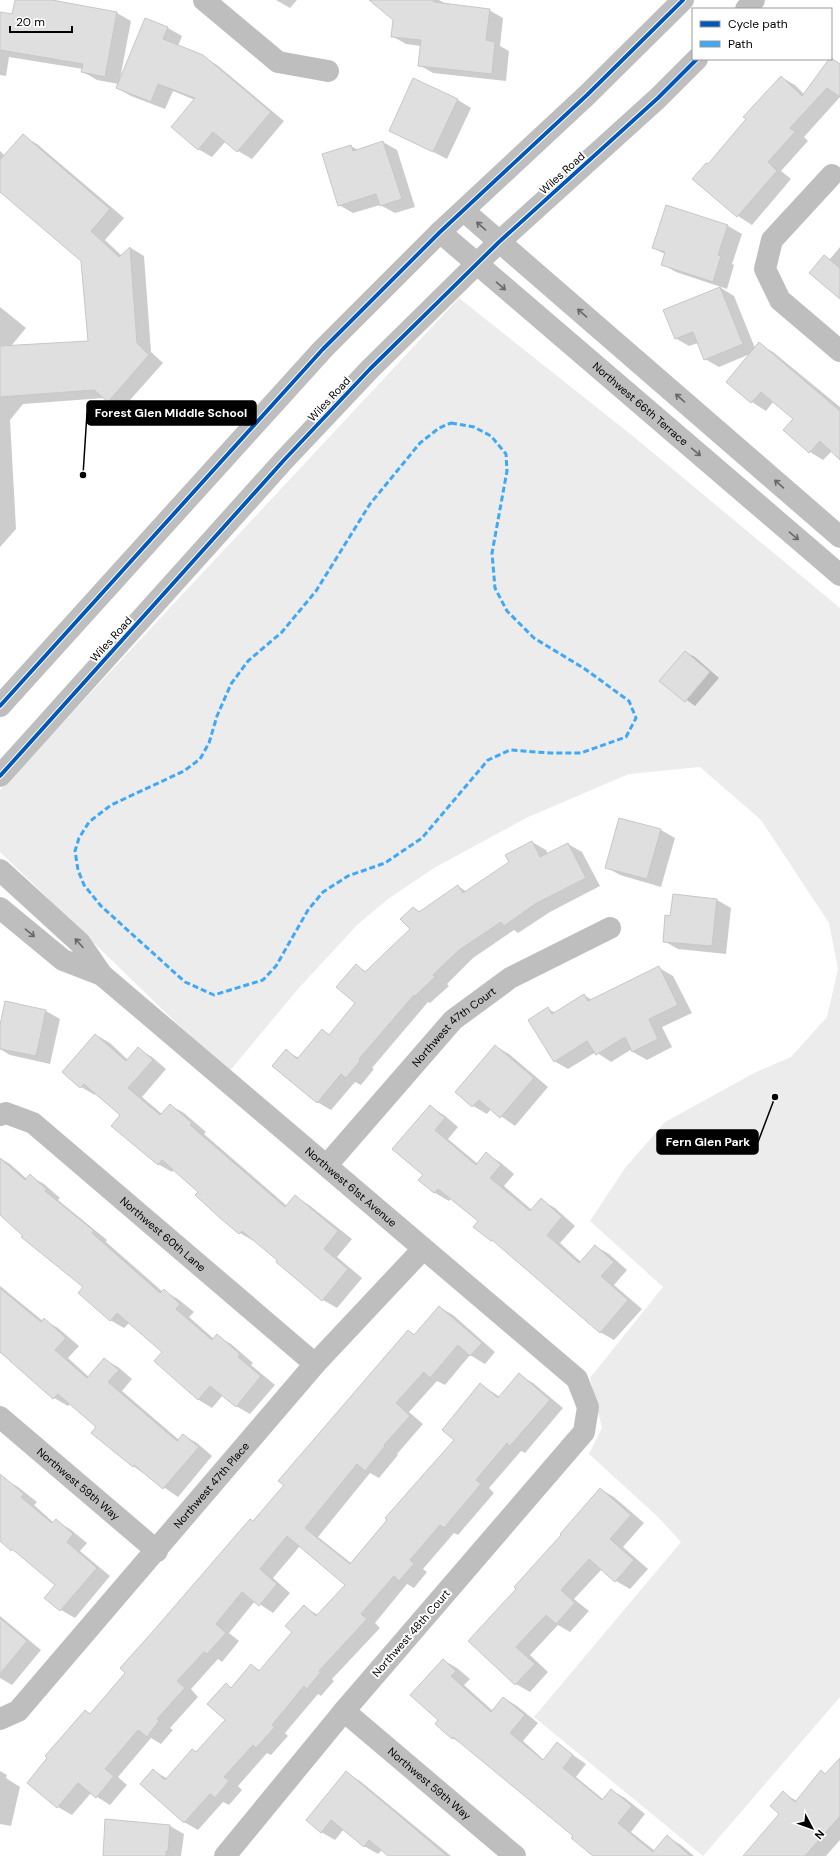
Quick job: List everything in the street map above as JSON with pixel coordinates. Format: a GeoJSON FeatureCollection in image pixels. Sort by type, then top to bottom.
{"type":"FeatureCollection","features":[{"type":"Feature","properties":{"kind":"street"},"geometry":{"type":"LineString","coordinates":[[204,0],[278,62],[328,71]]}},
{"type":"Feature","properties":{"kind":"street"},"geometry":{"type":"LineString","coordinates":[[0,706],[323,349],[440,232],[587,95],[682,0]]}},
{"type":"Feature","properties":{"kind":"street"},"geometry":{"type":"LineString","coordinates":[[747,8],[754,0]]}},
{"type":"Feature","properties":{"kind":"street","name":"Wiles Road"},"geometry":{"type":"LineString","coordinates":[[0,776],[296,448],[370,369],[499,242],[658,98],[696,60]]}},
{"type":"Feature","properties":{"kind":"street"},"geometry":{"type":"LineString","coordinates":[[832,175],[772,240],[764,269],[780,300],[840,351]]}},
{"type":"Feature","properties":{"kind":"street"},"geometry":{"type":"LineString","coordinates":[[464,211],[840,537]]}},
{"type":"Feature","properties":{"kind":"street","name":"Northwest 66th Terrace"},"geometry":{"type":"LineString","coordinates":[[440,232],[833,569]]}},
{"type":"Feature","properties":{"kind":"street"},"geometry":{"type":"LineString","coordinates":[[833,569],[840,545]]}},
{"type":"Feature","properties":{"kind":"street","name":"Northwest 61st Avenue"},"geometry":{"type":"LineString","coordinates":[[0,870],[80,943],[102,975],[577,1379],[588,1407]]}},
{"type":"Feature","properties":{"kind":"street","name":"Northwest 61st Avenue"},"geometry":{"type":"LineString","coordinates":[[0,908],[63,960],[102,975]]}},
{"type":"Feature","properties":{"kind":"street","name":"Northwest 47th Court"},"geometry":{"type":"LineString","coordinates":[[327,1165],[453,1020],[510,978],[610,928]]}},
{"type":"Feature","properties":{"kind":"street","name":"Northwest 60th Lane"},"geometry":{"type":"LineString","coordinates":[[3,1114],[33,1122],[315,1364]]}},
{"type":"Feature","properties":{"kind":"street","name":"Northwest 47th Place"},"geometry":{"type":"LineString","coordinates":[[0,1719],[18,1711],[315,1364],[423,1249]]}},
{"type":"Feature","properties":{"kind":"street","name":"Northwest 48th Court"},"geometry":{"type":"LineString","coordinates":[[225,1856],[344,1711],[584,1432],[588,1407]]}},
{"type":"Feature","properties":{"kind":"street","name":"Northwest 59th Way"},"geometry":{"type":"LineString","coordinates":[[0,1417],[156,1551]]}},
{"type":"Feature","properties":{"kind":"street","name":"Northwest 59th Way"},"geometry":{"type":"LineString","coordinates":[[344,1711],[515,1856]]}},
{"type":"Feature","properties":{"kind":"shaded area"},"geometry":{"type":"Polygon","coordinates":[[[459,298],[634,437],[840,608],[840,1697],[703,1856],[534,1717],[681,1542],[658,1517],[589,1454],[602,1428],[590,1378],[663,1287],[590,1221],[625,1168],[665,1122],[756,1072],[791,1057],[827,1017],[838,969],[829,923],[761,820],[700,767],[629,774],[528,817],[434,868],[388,899],[357,925],[298,989],[228,1073],[0,852],[0,790],[459,298]]]}},
{"type":"Feature","properties":{"kind":"building"},"geometry":{"type":"Polygon","coordinates":[[[15,0],[52,0],[117,12],[105,77],[81,72],[83,64],[0,50],[0,12],[12,14],[15,0]]]}},
{"type":"Feature","properties":{"kind":"building"},"geometry":{"type":"Polygon","coordinates":[[[369,0],[434,0],[434,2],[490,9],[486,40],[495,42],[492,74],[418,66],[421,40],[391,37],[393,20],[369,0]]]}},
{"type":"Feature","properties":{"kind":"building"},"geometry":{"type":"Polygon","coordinates":[[[145,18],[168,27],[163,39],[203,55],[271,112],[237,152],[213,132],[198,150],[171,127],[195,98],[158,84],[151,102],[116,88],[145,18]]]}},
{"type":"Feature","properties":{"kind":"building"},"geometry":{"type":"Polygon","coordinates":[[[832,59],[840,64],[840,97],[827,88],[790,128],[795,132],[768,162],[777,171],[737,217],[692,179],[706,163],[708,164],[746,119],[743,117],[781,76],[802,96],[828,60],[832,60],[832,59]]]}},
{"type":"Feature","properties":{"kind":"building"},"geometry":{"type":"Polygon","coordinates":[[[413,78],[458,99],[433,152],[389,131],[413,78]]]}},
{"type":"Feature","properties":{"kind":"building"},"geometry":{"type":"Polygon","coordinates":[[[23,134],[110,209],[91,231],[119,257],[130,247],[137,343],[149,355],[108,402],[94,390],[0,397],[0,346],[88,341],[81,261],[0,192],[0,160],[23,134]]]}},
{"type":"Feature","properties":{"kind":"building"},"geometry":{"type":"Polygon","coordinates":[[[383,141],[402,199],[380,206],[376,194],[338,206],[322,154],[351,145],[353,151],[383,141]]]}},
{"type":"Feature","properties":{"kind":"building"},"geometry":{"type":"Polygon","coordinates":[[[666,205],[728,225],[718,255],[721,256],[713,282],[661,265],[665,252],[652,248],[666,205]]]}},
{"type":"Feature","properties":{"kind":"building"},"geometry":{"type":"Polygon","coordinates":[[[824,255],[840,268],[840,299],[809,273],[824,255]]]}},
{"type":"Feature","properties":{"kind":"building"},"geometry":{"type":"Polygon","coordinates":[[[720,287],[743,344],[704,360],[693,332],[675,339],[663,310],[720,287]]]}},
{"type":"Feature","properties":{"kind":"building"},"geometry":{"type":"Polygon","coordinates":[[[759,342],[840,411],[840,460],[820,441],[809,453],[783,430],[793,419],[761,392],[751,403],[726,382],[759,342]]]}},
{"type":"Feature","properties":{"kind":"building"},"geometry":{"type":"Polygon","coordinates":[[[685,651],[710,672],[685,702],[659,681],[685,651]]]}},
{"type":"Feature","properties":{"kind":"building"},"geometry":{"type":"Polygon","coordinates":[[[619,818],[661,829],[647,879],[605,868],[619,818]]]}},
{"type":"Feature","properties":{"kind":"building"},"geometry":{"type":"Polygon","coordinates":[[[532,841],[540,857],[568,843],[586,878],[535,904],[504,926],[501,922],[459,950],[433,975],[435,977],[415,996],[414,995],[359,1059],[360,1061],[346,1078],[341,1074],[317,1103],[272,1066],[286,1049],[297,1059],[322,1029],[329,1035],[355,1003],[336,987],[356,964],[365,972],[410,929],[400,919],[413,907],[419,912],[458,885],[463,893],[509,862],[505,855],[532,841]]]}},
{"type":"Feature","properties":{"kind":"building"},"geometry":{"type":"Polygon","coordinates":[[[673,894],[717,899],[712,946],[663,942],[665,915],[670,916],[673,894]]]}},
{"type":"Feature","properties":{"kind":"building"},"geometry":{"type":"Polygon","coordinates":[[[659,966],[678,1005],[649,1019],[658,1039],[632,1052],[625,1037],[596,1055],[587,1041],[554,1062],[528,1020],[548,1007],[552,1014],[584,994],[588,1001],[659,966]]]}},
{"type":"Feature","properties":{"kind":"building"},"geometry":{"type":"Polygon","coordinates":[[[5,1001],[46,1010],[36,1056],[0,1049],[0,1025],[5,1001]]]}},
{"type":"Feature","properties":{"kind":"building"},"geometry":{"type":"Polygon","coordinates":[[[95,1034],[126,1061],[138,1047],[153,1060],[128,1088],[160,1115],[170,1104],[192,1123],[190,1125],[285,1207],[295,1195],[338,1231],[324,1249],[348,1269],[322,1301],[276,1262],[277,1260],[242,1231],[239,1234],[220,1218],[195,1195],[198,1192],[162,1160],[158,1165],[111,1126],[120,1115],[84,1084],[80,1088],[62,1072],[95,1034]]]}},
{"type":"Feature","properties":{"kind":"building"},"geometry":{"type":"Polygon","coordinates":[[[495,1045],[534,1078],[500,1118],[479,1100],[472,1107],[455,1092],[495,1045]]]}},
{"type":"Feature","properties":{"kind":"building"},"geometry":{"type":"Polygon","coordinates":[[[430,1105],[445,1118],[435,1130],[476,1165],[486,1152],[501,1165],[490,1178],[530,1211],[541,1198],[562,1217],[547,1235],[579,1263],[595,1245],[614,1262],[601,1276],[628,1300],[600,1333],[492,1240],[491,1241],[473,1227],[478,1221],[438,1189],[434,1193],[418,1180],[423,1175],[392,1149],[430,1105]]]}},
{"type":"Feature","properties":{"kind":"building"},"geometry":{"type":"Polygon","coordinates":[[[0,1158],[25,1180],[30,1174],[47,1190],[45,1191],[94,1231],[92,1233],[160,1293],[164,1289],[180,1304],[176,1309],[212,1340],[217,1334],[240,1354],[238,1357],[261,1376],[236,1407],[210,1386],[198,1400],[154,1361],[162,1352],[117,1313],[110,1321],[78,1293],[83,1287],[21,1237],[23,1236],[0,1215],[0,1158]]]}},
{"type":"Feature","properties":{"kind":"building"},"geometry":{"type":"Polygon","coordinates":[[[0,1288],[41,1322],[44,1318],[66,1338],[55,1350],[87,1378],[104,1358],[119,1370],[108,1382],[177,1441],[183,1434],[199,1447],[163,1489],[91,1433],[96,1427],[58,1394],[53,1399],[0,1352],[0,1288]]]}},
{"type":"Feature","properties":{"kind":"building"},"geometry":{"type":"Polygon","coordinates":[[[439,1306],[482,1343],[470,1356],[458,1345],[430,1378],[424,1372],[396,1403],[410,1416],[384,1445],[385,1446],[365,1471],[357,1464],[305,1528],[350,1564],[387,1520],[385,1518],[454,1440],[442,1430],[480,1383],[498,1398],[519,1373],[550,1400],[510,1446],[507,1443],[476,1480],[481,1484],[444,1528],[440,1525],[410,1560],[414,1564],[399,1581],[394,1576],[361,1614],[367,1619],[319,1671],[321,1672],[307,1689],[304,1686],[272,1725],[275,1727],[256,1748],[253,1745],[224,1777],[229,1781],[215,1798],[210,1794],[184,1823],[140,1784],[153,1769],[165,1780],[192,1749],[196,1752],[225,1720],[207,1704],[226,1683],[231,1688],[251,1664],[259,1671],[292,1632],[285,1626],[304,1605],[316,1616],[345,1585],[287,1536],[260,1569],[277,1584],[259,1606],[242,1592],[216,1624],[226,1633],[207,1654],[204,1652],[177,1681],[185,1688],[157,1719],[159,1721],[147,1737],[138,1730],[105,1769],[114,1776],[96,1798],[78,1783],[57,1808],[27,1783],[47,1758],[45,1756],[85,1710],[90,1714],[125,1673],[120,1668],[250,1519],[253,1521],[284,1485],[278,1481],[408,1330],[414,1335],[439,1306]]]}},
{"type":"Feature","properties":{"kind":"building"},"geometry":{"type":"Polygon","coordinates":[[[0,1474],[24,1494],[21,1497],[52,1523],[56,1519],[73,1534],[67,1542],[97,1568],[60,1611],[44,1598],[55,1585],[12,1549],[11,1551],[0,1541],[0,1474]]]}},
{"type":"Feature","properties":{"kind":"building"},"geometry":{"type":"Polygon","coordinates":[[[600,1488],[631,1515],[610,1539],[634,1560],[615,1582],[589,1559],[561,1590],[575,1603],[556,1624],[546,1615],[516,1647],[535,1664],[515,1685],[468,1641],[516,1589],[514,1587],[561,1535],[560,1534],[600,1488]]]}},
{"type":"Feature","properties":{"kind":"building"},"geometry":{"type":"Polygon","coordinates":[[[0,1618],[27,1641],[0,1674],[0,1618]]]}},
{"type":"Feature","properties":{"kind":"building"},"geometry":{"type":"Polygon","coordinates":[[[443,1659],[456,1671],[451,1676],[491,1712],[503,1697],[525,1715],[510,1733],[543,1760],[557,1742],[573,1755],[563,1768],[602,1800],[611,1789],[632,1806],[618,1823],[653,1852],[667,1835],[690,1856],[593,1856],[571,1838],[573,1836],[453,1737],[452,1739],[435,1724],[438,1720],[410,1695],[443,1659]]]}},
{"type":"Feature","properties":{"kind":"building"},"geometry":{"type":"Polygon","coordinates":[[[840,1758],[840,1816],[805,1856],[743,1856],[779,1814],[770,1806],[783,1791],[795,1802],[821,1770],[825,1774],[840,1758]]]}},
{"type":"Feature","properties":{"kind":"building"},"geometry":{"type":"Polygon","coordinates":[[[346,1771],[447,1856],[388,1856],[369,1840],[364,1847],[331,1820],[321,1833],[306,1820],[346,1771]]]}},
{"type":"Feature","properties":{"kind":"building"},"geometry":{"type":"Polygon","coordinates":[[[105,1819],[170,1825],[168,1851],[166,1851],[166,1856],[103,1856],[105,1819]]]}},
{"type":"Feature","properties":{"kind":"marked path"},"geometry":{"type":"LineString","coordinates":[[451,423],[474,427],[491,436],[506,454],[507,471],[492,553],[495,588],[507,611],[534,638],[585,669],[629,701],[636,718],[626,737],[581,753],[550,753],[510,750],[488,760],[422,838],[385,863],[348,876],[323,892],[308,910],[276,966],[263,980],[214,995],[185,982],[101,906],[84,885],[78,870],[75,851],[79,838],[89,822],[111,805],[184,771],[200,759],[209,743],[217,716],[231,684],[248,661],[282,632],[316,591],[370,504],[420,443],[439,428],[451,423]]}},
{"type":"Feature","properties":{"kind":"cycle path"},"geometry":{"type":"LineString","coordinates":[[0,706],[323,349],[440,232],[587,95],[683,0]]}},
{"type":"Feature","properties":{"kind":"cycle path"},"geometry":{"type":"LineString","coordinates":[[0,776],[285,459],[370,369],[499,242],[658,98],[696,60]]}},
{"type":"Feature","properties":{"kind":"place","name":"Forest Glen Middle School"},"geometry":{"type":"Point","coordinates":[83,475]}},
{"type":"Feature","properties":{"kind":"place","name":"Fern Glen Park"},"geometry":{"type":"Point","coordinates":[775,1097]}}]}
